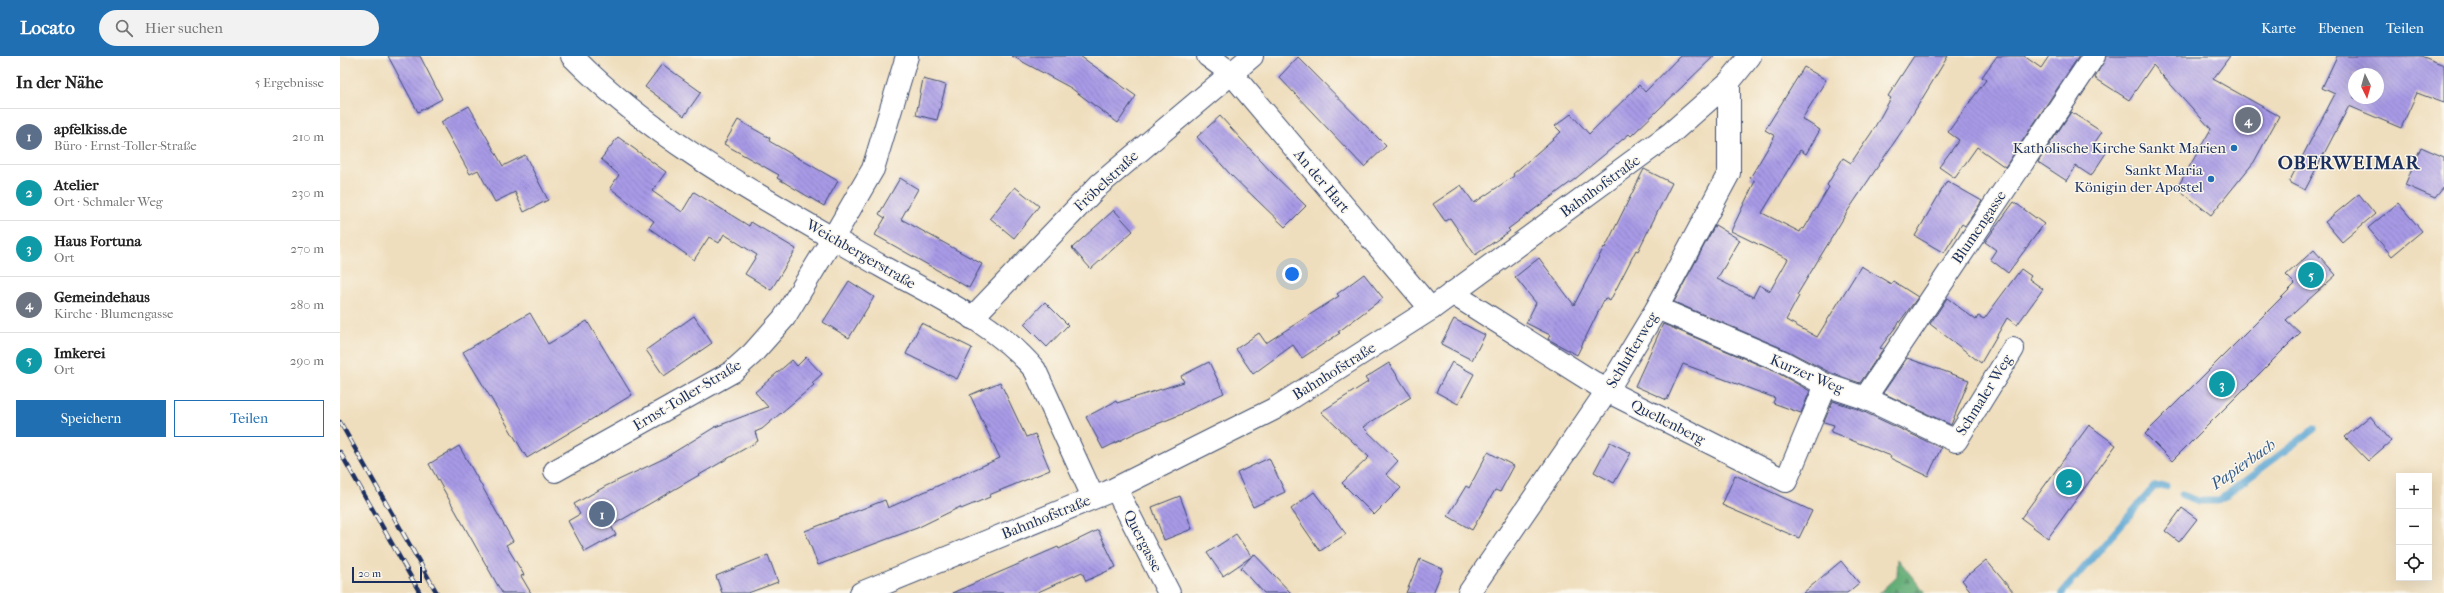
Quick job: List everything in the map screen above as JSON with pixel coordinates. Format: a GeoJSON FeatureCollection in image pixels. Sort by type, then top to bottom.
{"type":"FeatureCollection","features":[{"type":"Feature","properties":{"kind":"street","name":"Weichbergerstraße"},"geometry":{"type":"LineString","coordinates":[[572,56],[603,88],[696,156],[972,318],[1021,353],[1035,370],[1093,497]]}},
{"type":"Feature","properties":{"kind":"street","name":"Ernst-Toller-Straße"},"geometry":{"type":"LineString","coordinates":[[554,471],[732,372],[752,354],[784,318],[834,238],[872,168],[907,56]]}},
{"type":"Feature","properties":{"kind":"street","name":"An der Hart"},"geometry":{"type":"LineString","coordinates":[[1208,56],[1231,73],[1431,309]]}},
{"type":"Feature","properties":{"kind":"street","name":"Fröbelstraße"},"geometry":{"type":"LineString","coordinates":[[972,318],[1099,185],[1252,56]]}},
{"type":"Feature","properties":{"kind":"street","name":"Bahnhofstraße"},"geometry":{"type":"LineString","coordinates":[[861,593],[1093,497],[1116,489],[1274,409],[1431,309],[1670,134],[1729,82],[1750,56]]}},
{"type":"Feature","properties":{"kind":"street","name":"Blumengasse"},"geometry":{"type":"LineString","coordinates":[[1865,398],[2094,56]]}},
{"type":"Feature","properties":{"kind":"street","name":"Schlufterweg"},"geometry":{"type":"LineString","coordinates":[[1469,593],[1607,391],[1657,308],[1729,173],[1729,82]]}},
{"type":"Feature","properties":{"kind":"street","name":"Quellenberg"},"geometry":{"type":"LineString","coordinates":[[1452,293],[1607,391],[1786,481],[1826,385]]}},
{"type":"Feature","properties":{"kind":"street","name":"Kurzer Weg"},"geometry":{"type":"LineString","coordinates":[[1657,308],[1781,361],[1826,385],[1865,398],[1956,441]]}},
{"type":"Feature","properties":{"kind":"street","name":"Schmaler Weg"},"geometry":{"type":"LineString","coordinates":[[1956,441],[2013,349]]}},
{"type":"Feature","properties":{"kind":"street","name":"Quergasse"},"geometry":{"type":"LineString","coordinates":[[1116,489],[1169,593]]}},
{"type":"Feature","properties":{"kind":"green space"},"geometry":{"type":"Polygon","coordinates":[[[1898,559],[1925,593],[1879,593],[1897,576],[1898,559]]]}},
{"type":"Feature","properties":{"kind":"building"},"geometry":{"type":"Polygon","coordinates":[[[388,56],[420,56],[442,99],[418,112],[388,56]]]}},
{"type":"Feature","properties":{"kind":"building"},"geometry":{"type":"Polygon","coordinates":[[[1012,56],[1080,56],[1136,96],[1118,123],[1071,88],[1012,56]]]}},
{"type":"Feature","properties":{"kind":"building"},"geometry":{"type":"Polygon","coordinates":[[[1680,56],[1714,56],[1631,136],[1629,134],[1575,179],[1508,229],[1510,231],[1475,255],[1450,218],[1445,221],[1433,204],[1461,185],[1474,203],[1514,176],[1513,174],[1561,132],[1555,126],[1571,114],[1589,134],[1639,85],[1645,92],[1680,56]]]}},
{"type":"Feature","properties":{"kind":"building"},"geometry":{"type":"Polygon","coordinates":[[[1914,56],[1948,56],[1908,122],[1849,209],[1797,295],[1799,296],[1786,320],[1817,337],[1861,266],[1891,284],[1893,281],[1918,297],[1880,348],[1883,349],[1860,383],[1831,373],[1786,350],[1674,302],[1715,225],[1740,240],[1717,279],[1753,297],[1759,285],[1770,291],[1788,259],[1731,231],[1755,181],[1750,178],[1775,136],[1765,130],[1804,67],[1826,80],[1802,119],[1820,130],[1806,154],[1800,150],[1762,213],[1800,232],[1802,228],[1804,229],[1829,187],[1827,185],[1843,158],[1851,163],[1872,132],[1891,98],[1888,96],[1914,56]]]}},
{"type":"Feature","properties":{"kind":"building"},"geometry":{"type":"Polygon","coordinates":[[[1997,56],[2024,56],[2041,68],[2049,56],[2079,56],[2005,167],[1977,147],[1955,178],[1939,167],[1959,140],[1948,132],[1986,80],[1982,77],[1997,56]]]}},
{"type":"Feature","properties":{"kind":"building"},"geometry":{"type":"Polygon","coordinates":[[[2106,56],[2230,56],[2213,79],[2279,116],[2254,162],[2211,215],[2177,188],[2211,129],[2153,65],[2129,100],[2095,78],[2106,56]]]}},
{"type":"Feature","properties":{"kind":"building"},"geometry":{"type":"Polygon","coordinates":[[[2337,56],[2421,56],[2444,65],[2444,103],[2417,93],[2401,128],[2349,106],[2305,190],[2289,182],[2335,94],[2322,88],[2337,56]]]}},
{"type":"Feature","properties":{"kind":"building"},"geometry":{"type":"Polygon","coordinates":[[[1298,57],[1386,146],[1364,167],[1279,77],[1298,57]]]}},
{"type":"Feature","properties":{"kind":"building"},"geometry":{"type":"Polygon","coordinates":[[[662,64],[701,92],[684,116],[645,87],[662,64]]]}},
{"type":"Feature","properties":{"kind":"building"},"geometry":{"type":"Polygon","coordinates":[[[923,79],[946,85],[937,120],[916,115],[923,79]]]}},
{"type":"Feature","properties":{"kind":"building"},"geometry":{"type":"Polygon","coordinates":[[[469,106],[503,166],[525,155],[548,200],[524,212],[515,192],[495,202],[478,170],[470,174],[441,122],[469,106]]]}},
{"type":"Feature","properties":{"kind":"building"},"geometry":{"type":"Polygon","coordinates":[[[2071,112],[2102,132],[2093,145],[2106,153],[2091,176],[2076,166],[2067,181],[2038,162],[2071,112]]]}},
{"type":"Feature","properties":{"kind":"building"},"geometry":{"type":"Polygon","coordinates":[[[1220,116],[1272,173],[1306,206],[1285,227],[1230,174],[1197,137],[1220,116]]]}},
{"type":"Feature","properties":{"kind":"building"},"geometry":{"type":"Polygon","coordinates":[[[738,120],[770,138],[769,141],[838,181],[824,206],[777,178],[779,175],[724,144],[738,120]]]}},
{"type":"Feature","properties":{"kind":"building"},"geometry":{"type":"Polygon","coordinates":[[[618,137],[666,172],[652,191],[682,212],[694,192],[749,226],[751,222],[796,249],[771,290],[745,274],[757,255],[724,234],[719,243],[709,237],[694,260],[649,228],[654,221],[610,188],[619,175],[601,159],[618,137]]]}},
{"type":"Feature","properties":{"kind":"building"},"geometry":{"type":"Polygon","coordinates":[[[2421,147],[2444,157],[2444,187],[2435,198],[2405,185],[2421,147]]]}},
{"type":"Feature","properties":{"kind":"building"},"geometry":{"type":"Polygon","coordinates":[[[1644,169],[1672,183],[1638,251],[1636,250],[1610,301],[1605,298],[1577,355],[1548,339],[1550,335],[1526,323],[1536,303],[1515,277],[1539,258],[1574,305],[1604,247],[1605,248],[1644,169]]]}},
{"type":"Feature","properties":{"kind":"building"},"geometry":{"type":"Polygon","coordinates":[[[900,178],[918,189],[901,219],[982,264],[969,288],[875,235],[885,218],[879,214],[900,178]]]}},
{"type":"Feature","properties":{"kind":"building"},"geometry":{"type":"Polygon","coordinates":[[[1947,181],[1982,201],[1965,226],[1962,224],[1944,253],[1915,236],[1947,181]]]}},
{"type":"Feature","properties":{"kind":"building"},"geometry":{"type":"Polygon","coordinates":[[[1015,187],[1039,206],[1014,238],[990,218],[1015,187]]]}},
{"type":"Feature","properties":{"kind":"building"},"geometry":{"type":"Polygon","coordinates":[[[2359,194],[2375,214],[2342,242],[2325,222],[2359,194]]]}},
{"type":"Feature","properties":{"kind":"building"},"geometry":{"type":"Polygon","coordinates":[[[2014,202],[2044,224],[2008,273],[1990,259],[1996,250],[1985,242],[2014,202]]]}},
{"type":"Feature","properties":{"kind":"building"},"geometry":{"type":"Polygon","coordinates":[[[2398,203],[2422,231],[2392,256],[2368,228],[2398,203]]]}},
{"type":"Feature","properties":{"kind":"building"},"geometry":{"type":"Polygon","coordinates":[[[1114,210],[1133,231],[1091,269],[1072,248],[1114,210]]]}},
{"type":"Feature","properties":{"kind":"building"},"geometry":{"type":"Polygon","coordinates":[[[2314,250],[2336,275],[2286,320],[2300,333],[2172,461],[2145,434],[2295,284],[2286,275],[2314,250]]]}},
{"type":"Feature","properties":{"kind":"building"},"geometry":{"type":"Polygon","coordinates":[[[2021,269],[2031,276],[2029,279],[2043,289],[2017,325],[2007,318],[1981,363],[1930,324],[1947,298],[1976,320],[1978,316],[1984,319],[2021,269]]]}},
{"type":"Feature","properties":{"kind":"building"},"geometry":{"type":"Polygon","coordinates":[[[1364,274],[1383,298],[1338,332],[1340,333],[1302,358],[1293,345],[1253,374],[1236,349],[1259,333],[1266,343],[1339,296],[1337,294],[1364,274]]]}},
{"type":"Feature","properties":{"kind":"building"},"geometry":{"type":"Polygon","coordinates":[[[849,281],[874,297],[849,338],[823,322],[849,281]]]}},
{"type":"Feature","properties":{"kind":"building"},"geometry":{"type":"Polygon","coordinates":[[[1045,302],[1068,325],[1047,347],[1024,324],[1045,302]]]}},
{"type":"Feature","properties":{"kind":"building"},"geometry":{"type":"Polygon","coordinates":[[[530,313],[548,344],[587,321],[632,395],[527,458],[463,352],[530,313]]]}},
{"type":"Feature","properties":{"kind":"building"},"geometry":{"type":"Polygon","coordinates":[[[694,316],[712,343],[664,376],[646,350],[694,316]]]}},
{"type":"Feature","properties":{"kind":"building"},"geometry":{"type":"Polygon","coordinates":[[[1454,319],[1485,335],[1472,360],[1441,344],[1454,319]]]}},
{"type":"Feature","properties":{"kind":"building"},"geometry":{"type":"Polygon","coordinates":[[[921,323],[972,348],[957,379],[906,354],[921,323]]]}},
{"type":"Feature","properties":{"kind":"building"},"geometry":{"type":"Polygon","coordinates":[[[1663,324],[1776,372],[1810,391],[1801,413],[1773,403],[1775,398],[1683,364],[1667,400],[1635,386],[1663,324]]]}},
{"type":"Feature","properties":{"kind":"building"},"geometry":{"type":"Polygon","coordinates":[[[806,357],[822,374],[812,383],[814,385],[762,429],[755,432],[758,441],[611,526],[616,535],[585,552],[568,521],[580,514],[574,504],[606,486],[663,459],[715,427],[768,407],[755,392],[792,360],[797,366],[806,357]]]}},
{"type":"Feature","properties":{"kind":"building"},"geometry":{"type":"Polygon","coordinates":[[[1907,358],[1969,380],[1951,425],[1883,393],[1907,358]]]}},
{"type":"Feature","properties":{"kind":"building"},"geometry":{"type":"Polygon","coordinates":[[[1209,362],[1224,393],[1182,414],[1137,432],[1103,449],[1086,417],[1116,401],[1117,403],[1184,382],[1181,376],[1209,362]]]}},
{"type":"Feature","properties":{"kind":"building"},"geometry":{"type":"Polygon","coordinates":[[[1452,362],[1474,374],[1458,404],[1436,392],[1452,362]]]}},
{"type":"Feature","properties":{"kind":"building"},"geometry":{"type":"Polygon","coordinates":[[[1389,363],[1411,397],[1363,427],[1398,461],[1386,474],[1401,488],[1374,515],[1342,483],[1369,457],[1321,412],[1368,382],[1365,378],[1389,363]]]}},
{"type":"Feature","properties":{"kind":"building"},"geometry":{"type":"Polygon","coordinates":[[[1000,382],[1026,437],[1035,434],[1050,470],[989,495],[990,497],[961,509],[960,507],[917,528],[818,565],[805,531],[885,500],[888,508],[1000,458],[970,395],[1000,382]]]}},
{"type":"Feature","properties":{"kind":"building"},"geometry":{"type":"Polygon","coordinates":[[[1833,401],[1860,410],[1941,448],[1928,476],[1890,458],[1891,456],[1831,432],[1834,425],[1824,422],[1833,401]]]}},
{"type":"Feature","properties":{"kind":"building"},"geometry":{"type":"Polygon","coordinates":[[[2370,416],[2391,441],[2368,461],[2345,437],[2370,416]]]}},
{"type":"Feature","properties":{"kind":"building"},"geometry":{"type":"Polygon","coordinates":[[[2089,425],[2116,445],[2048,538],[2021,518],[2089,425]]]}},
{"type":"Feature","properties":{"kind":"building"},"geometry":{"type":"Polygon","coordinates":[[[1610,442],[1631,453],[1614,483],[1594,472],[1610,442]]]}},
{"type":"Feature","properties":{"kind":"building"},"geometry":{"type":"Polygon","coordinates":[[[459,446],[513,541],[506,545],[524,575],[521,576],[531,593],[502,593],[429,464],[459,446]]]}},
{"type":"Feature","properties":{"kind":"building"},"geometry":{"type":"Polygon","coordinates":[[[1488,452],[1514,466],[1500,492],[1495,490],[1472,530],[1448,516],[1466,486],[1469,488],[1488,452]]]}},
{"type":"Feature","properties":{"kind":"building"},"geometry":{"type":"Polygon","coordinates":[[[1269,458],[1285,492],[1253,507],[1237,473],[1269,458]]]}},
{"type":"Feature","properties":{"kind":"building"},"geometry":{"type":"Polygon","coordinates":[[[1735,475],[1812,511],[1799,538],[1722,505],[1735,475]]]}},
{"type":"Feature","properties":{"kind":"building"},"geometry":{"type":"Polygon","coordinates":[[[1314,492],[1346,534],[1320,551],[1291,509],[1314,492]]]}},
{"type":"Feature","properties":{"kind":"building"},"geometry":{"type":"Polygon","coordinates":[[[1180,496],[1192,529],[1164,540],[1152,507],[1180,496]]]}},
{"type":"Feature","properties":{"kind":"building"},"geometry":{"type":"Polygon","coordinates":[[[2182,508],[2197,519],[2179,542],[2165,531],[2182,508]]]}},
{"type":"Feature","properties":{"kind":"building"},"geometry":{"type":"Polygon","coordinates":[[[1098,530],[1116,567],[1086,581],[1082,572],[1036,593],[952,593],[1058,547],[1059,549],[1098,530]]]}},
{"type":"Feature","properties":{"kind":"building"},"geometry":{"type":"Polygon","coordinates":[[[1236,534],[1252,557],[1254,554],[1291,593],[1264,593],[1241,568],[1251,557],[1223,576],[1207,553],[1236,534]]]}},
{"type":"Feature","properties":{"kind":"building"},"geometry":{"type":"Polygon","coordinates":[[[768,555],[778,582],[748,593],[722,593],[716,576],[768,555]]]}},
{"type":"Feature","properties":{"kind":"building"},"geometry":{"type":"Polygon","coordinates":[[[1420,559],[1443,569],[1433,593],[1406,593],[1420,559]]]}},
{"type":"Feature","properties":{"kind":"building"},"geometry":{"type":"Polygon","coordinates":[[[1986,560],[2014,593],[1972,593],[1962,580],[1986,560]]]}},
{"type":"Feature","properties":{"kind":"building"},"geometry":{"type":"Polygon","coordinates":[[[1841,561],[1859,583],[1847,593],[1803,593],[1841,561]]]}},
{"type":"Feature","properties":{"kind":"waterway","name":"Papierbach"},"geometry":{"type":"LineString","coordinates":[[2182,495],[2199,501],[2218,501],[2314,429]]}},
{"type":"Feature","properties":{"kind":"waterway","name":"Papierbach"},"geometry":{"type":"LineString","coordinates":[[2062,593],[2154,487],[2166,486]]}},
{"type":"Feature","properties":{"kind":"railway"},"geometry":{"type":"LineString","coordinates":[[340,422],[437,593]]}},
{"type":"Feature","properties":{"kind":"railway"},"geometry":{"type":"LineString","coordinates":[[340,452],[420,593]]}},
{"type":"Feature","properties":{"kind":"place","name":"Gemeindehaus"},"geometry":{"type":"Point","coordinates":[2248,120]}},
{"type":"Feature","properties":{"kind":"place","name":"Katholische Kirche Sankt Marien"},"geometry":{"type":"Point","coordinates":[2234,148]}},
{"type":"Feature","properties":{"kind":"place","name":"Sankt Maria Königin der Apostel"},"geometry":{"type":"Point","coordinates":[2211,179]}},
{"type":"Feature","properties":{"kind":"place","name":"Imkerei"},"geometry":{"type":"Point","coordinates":[2311,275]}},
{"type":"Feature","properties":{"kind":"place","name":"Haus Fortuna"},"geometry":{"type":"Point","coordinates":[2222,384]}},
{"type":"Feature","properties":{"kind":"place","name":"Atelier"},"geometry":{"type":"Point","coordinates":[2069,482]}},
{"type":"Feature","properties":{"kind":"place","name":"apfelkiss.de"},"geometry":{"type":"Point","coordinates":[602,514]}},
{"type":"Feature","properties":{"kind":"district","name":"OBERWEIMAR"},"geometry":{"type":"Point","coordinates":[2349,163]}}]}
